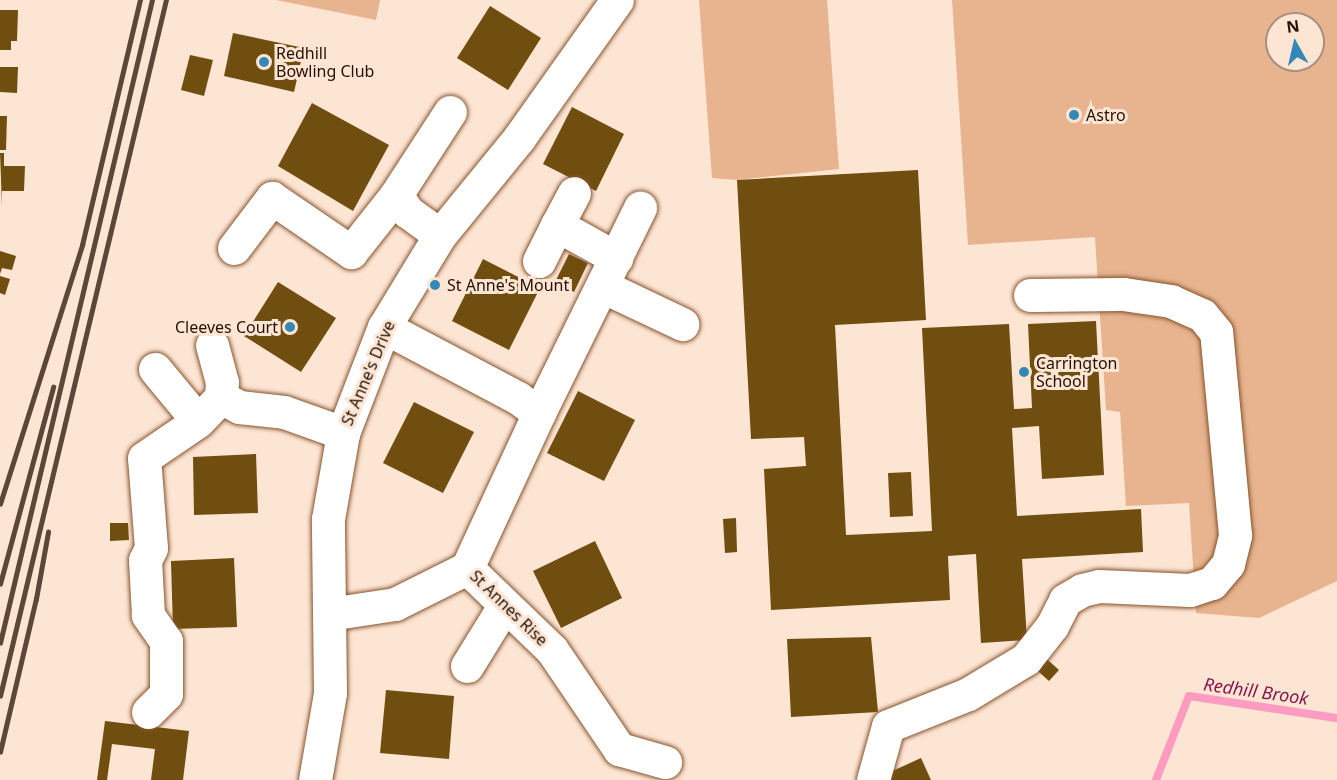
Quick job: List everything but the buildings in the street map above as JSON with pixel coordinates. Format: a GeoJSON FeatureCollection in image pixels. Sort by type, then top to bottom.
{"type":"FeatureCollection","features":[{"type":"Feature","properties":{"kind":"street","name":"St Anne's Drive"},"geometry":{"type":"LineString","coordinates":[[315,780],[330,693],[328,519],[343,433],[384,327],[440,235],[519,138],[617,0]]}},
{"type":"Feature","properties":{"kind":"street"},"geometry":{"type":"LineString","coordinates":[[234,248],[272,198],[351,252],[396,195],[450,112]]}},
{"type":"Feature","properties":{"kind":"street"},"geometry":{"type":"LineString","coordinates":[[539,261],[574,193]]}},
{"type":"Feature","properties":{"kind":"street"},"geometry":{"type":"LineString","coordinates":[[396,195],[408,212],[440,235]]}},
{"type":"Feature","properties":{"kind":"street","name":"St Annes Rise"},"geometry":{"type":"LineString","coordinates":[[640,208],[538,413],[467,568],[552,650],[620,750],[665,762]]}},
{"type":"Feature","properties":{"kind":"street"},"geometry":{"type":"LineString","coordinates":[[557,225],[609,272],[682,324]]}},
{"type":"Feature","properties":{"kind":"street"},"geometry":{"type":"LineString","coordinates":[[873,780],[888,726],[968,694],[1026,660],[1052,626],[1065,600],[1082,590],[1099,586],[1190,590],[1212,583],[1228,564],[1235,535],[1216,332],[1202,315],[1171,301],[1123,294],[1030,295]]}},
{"type":"Feature","properties":{"kind":"street"},"geometry":{"type":"LineString","coordinates":[[384,327],[518,398],[538,413]]}},
{"type":"Feature","properties":{"kind":"street"},"geometry":{"type":"LineString","coordinates":[[148,712],[166,694],[166,641],[148,615],[145,560],[151,548],[144,458],[198,421],[220,397],[222,382],[212,345]]}},
{"type":"Feature","properties":{"kind":"street"},"geometry":{"type":"LineString","coordinates":[[155,369],[198,421]]}},
{"type":"Feature","properties":{"kind":"street"},"geometry":{"type":"LineString","coordinates":[[220,397],[239,407],[284,412],[343,433]]}},
{"type":"Feature","properties":{"kind":"street"},"geometry":{"type":"LineString","coordinates":[[329,614],[395,604],[467,568]]}},
{"type":"Feature","properties":{"kind":"street"},"geometry":{"type":"LineString","coordinates":[[467,666],[504,606]]}},
{"type":"Feature","properties":{"kind":"shaded area"},"geometry":{"type":"Polygon","coordinates":[[[276,0],[380,0],[376,20],[276,0]]]}},
{"type":"Feature","properties":{"kind":"shaded area"},"geometry":{"type":"Polygon","coordinates":[[[699,0],[827,0],[839,169],[737,180],[712,178],[699,0]]]}},
{"type":"Feature","properties":{"kind":"shaded area"},"geometry":{"type":"Polygon","coordinates":[[[952,0],[1337,0],[1337,581],[1259,618],[1196,613],[1189,503],[1126,506],[1120,412],[1106,410],[1095,237],[968,245],[952,0]]]}},
{"type":"Feature","properties":{"kind":"waterway","name":"Redhill Brook"},"geometry":{"type":"LineString","coordinates":[[1156,780],[1189,696],[1337,718]]}},
{"type":"Feature","properties":{"kind":"railway"},"geometry":{"type":"LineString","coordinates":[[0,504],[82,245],[140,0]]}},
{"type":"Feature","properties":{"kind":"railway"},"geometry":{"type":"LineString","coordinates":[[0,643],[152,0]]}},
{"type":"Feature","properties":{"kind":"railway"},"geometry":{"type":"LineString","coordinates":[[0,696],[166,0]]}},
{"type":"Feature","properties":{"kind":"railway"},"geometry":{"type":"LineString","coordinates":[[0,584],[53,387]]}},
{"type":"Feature","properties":{"kind":"railway"},"geometry":{"type":"LineString","coordinates":[[0,752],[36,599],[48,532]]}},
{"type":"Feature","properties":{"kind":"place","name":"Redhill Bowling Club"},"geometry":{"type":"Point","coordinates":[264,62]}},
{"type":"Feature","properties":{"kind":"place","name":"Astro"},"geometry":{"type":"Point","coordinates":[1074,115]}},
{"type":"Feature","properties":{"kind":"place","name":"St Anne's Mount"},"geometry":{"type":"Point","coordinates":[435,285]}},
{"type":"Feature","properties":{"kind":"place","name":"Cleeves Court"},"geometry":{"type":"Point","coordinates":[290,327]}},
{"type":"Feature","properties":{"kind":"place","name":"Carrington School"},"geometry":{"type":"Point","coordinates":[1024,372]}}]}
